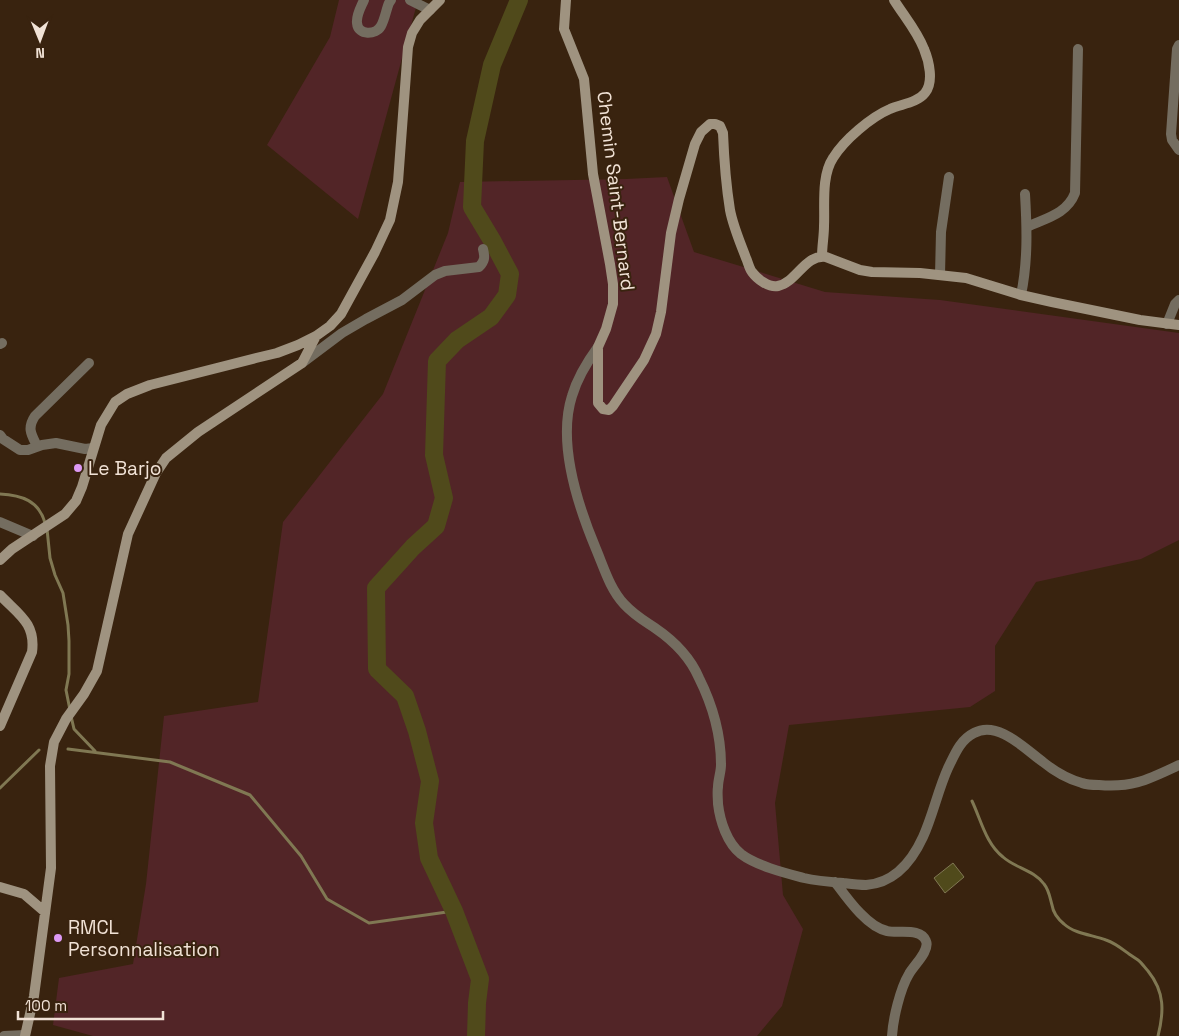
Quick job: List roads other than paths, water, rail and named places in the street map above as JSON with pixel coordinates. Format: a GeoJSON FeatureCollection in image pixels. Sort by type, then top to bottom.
{"type":"FeatureCollection","features":[{"type":"Feature","properties":{"kind":"street"},"geometry":{"type":"LineString","coordinates":[[364,0],[358,15],[357,26],[366,33],[380,28],[391,0]]}},
{"type":"Feature","properties":{"kind":"street"},"geometry":{"type":"LineString","coordinates":[[410,0],[430,10]]}},
{"type":"Feature","properties":{"kind":"street"},"geometry":{"type":"LineString","coordinates":[[0,560],[12,548],[65,514],[76,501],[101,425],[115,402],[127,394],[170,379],[284,350],[316,336],[330,326],[341,314],[390,220],[398,182],[408,47],[412,33],[420,20],[440,0]]}},
{"type":"Feature","properties":{"kind":"street","name":"Chemin Saint-Bernard"},"geometry":{"type":"LineString","coordinates":[[566,0],[564,29],[584,79],[593,174],[613,284],[613,304],[606,329],[598,347],[578,379],[571,398],[567,421],[568,461],[590,534],[610,584],[622,602],[636,616],[675,644],[691,661],[710,703],[719,743],[721,768],[718,804],[722,826],[740,853],[758,863],[806,879],[864,885],[878,883],[892,877],[903,868],[923,838],[944,777],[959,745],[971,734],[979,731],[999,732],[1014,739],[1057,772],[1083,784],[1110,786],[1135,784],[1179,765]]}},
{"type":"Feature","properties":{"kind":"street"},"geometry":{"type":"LineString","coordinates":[[822,257],[827,172],[832,159],[846,142],[868,121],[890,109],[922,96],[928,86],[929,66],[924,50],[910,23],[894,0]]}},
{"type":"Feature","properties":{"kind":"street"},"geometry":{"type":"LineString","coordinates":[[1179,45],[1177,50],[1177,80],[1171,134],[1172,140],[1179,150]]}},
{"type":"Feature","properties":{"kind":"street"},"geometry":{"type":"LineString","coordinates":[[1027,227],[1061,212],[1069,204],[1075,193],[1078,49]]}},
{"type":"Feature","properties":{"kind":"street"},"geometry":{"type":"LineString","coordinates":[[598,347],[598,403],[603,409],[609,410],[644,360],[656,334],[671,233],[679,199],[695,144],[701,132],[710,124],[720,126],[723,133],[730,212],[740,241],[751,271],[758,279],[767,284],[775,286],[786,283],[812,260],[822,257],[860,270],[872,272],[920,273],[966,278],[1021,295],[1140,320],[1179,325]]}},
{"type":"Feature","properties":{"kind":"street"},"geometry":{"type":"LineString","coordinates":[[940,275],[941,232],[949,177]]}},
{"type":"Feature","properties":{"kind":"street"},"geometry":{"type":"LineString","coordinates":[[1021,295],[1027,248],[1025,194]]}},
{"type":"Feature","properties":{"kind":"street"},"geometry":{"type":"LineString","coordinates":[[4,1036],[25,1035],[34,996],[51,868],[50,766],[54,742],[66,719],[84,694],[97,671],[128,534],[156,472],[166,458],[198,432],[302,363],[342,333],[402,300],[435,275],[479,267],[484,260],[482,249]]}},
{"type":"Feature","properties":{"kind":"street"},"geometry":{"type":"LineString","coordinates":[[1167,324],[1175,304],[1179,300]]}},
{"type":"Feature","properties":{"kind":"street"},"geometry":{"type":"LineString","coordinates":[[302,363],[316,336]]}},
{"type":"Feature","properties":{"kind":"street"},"geometry":{"type":"LineString","coordinates":[[284,350],[297,350],[300,353],[302,363]]}},
{"type":"Feature","properties":{"kind":"street"},"geometry":{"type":"LineString","coordinates":[[37,446],[30,427],[35,416],[89,363]]}},
{"type":"Feature","properties":{"kind":"street"},"geometry":{"type":"LineString","coordinates":[[0,436],[20,450],[28,450],[42,444],[56,442],[85,449],[93,448]]}},
{"type":"Feature","properties":{"kind":"street"},"geometry":{"type":"LineString","coordinates":[[0,522],[33,536]]}},
{"type":"Feature","properties":{"kind":"street"},"geometry":{"type":"LineString","coordinates":[[0,595],[28,624],[33,644],[32,652],[0,726]]}},
{"type":"Feature","properties":{"kind":"street"},"geometry":{"type":"LineString","coordinates":[[835,882],[859,912],[876,926],[886,931],[915,932],[926,940],[923,954],[908,975],[896,1007],[892,1036]]}},
{"type":"Feature","properties":{"kind":"street"},"geometry":{"type":"LineString","coordinates":[[0,887],[24,894],[45,912]]}},
{"type":"Feature","properties":{"kind":"waterway"},"geometry":{"type":"LineString","coordinates":[[476,1036],[480,979],[454,911],[429,858],[424,823],[430,781],[417,731],[405,696],[377,669],[376,588],[413,547],[436,526],[444,498],[434,455],[437,361],[457,340],[491,317],[507,295],[510,274],[472,207],[475,141],[492,65],[519,0]]}},
{"type":"Feature","properties":{"kind":"waterway"},"geometry":{"type":"LineString","coordinates":[[0,494],[22,498],[34,504],[39,509],[45,523]]}},
{"type":"Feature","properties":{"kind":"waterway"},"geometry":{"type":"LineString","coordinates":[[47,529],[50,558],[63,593],[68,625],[69,674],[66,690],[70,710]]}},
{"type":"Feature","properties":{"kind":"waterway"},"geometry":{"type":"LineString","coordinates":[[71,716],[74,729],[95,751]]}},
{"type":"Feature","properties":{"kind":"waterway"},"geometry":{"type":"LineString","coordinates":[[68,749],[170,762],[250,795],[301,856],[327,899],[369,923],[454,911]]}},
{"type":"Feature","properties":{"kind":"waterway"},"geometry":{"type":"LineString","coordinates":[[0,788],[39,750]]}},
{"type":"Feature","properties":{"kind":"waterway"},"geometry":{"type":"LineString","coordinates":[[972,801],[984,831],[997,852],[1008,861],[1040,879],[1047,889],[1055,913],[1062,922],[1073,930],[1115,944],[1138,960],[1148,971],[1158,987],[1162,1002],[1158,1036]]}},
{"type":"Feature","properties":{"kind":"place","name":"Le Barjo"},"geometry":{"type":"Point","coordinates":[78,468]}},
{"type":"Feature","properties":{"kind":"place","name":"RMCL Personnalisation"},"geometry":{"type":"Point","coordinates":[58,938]}}]}
